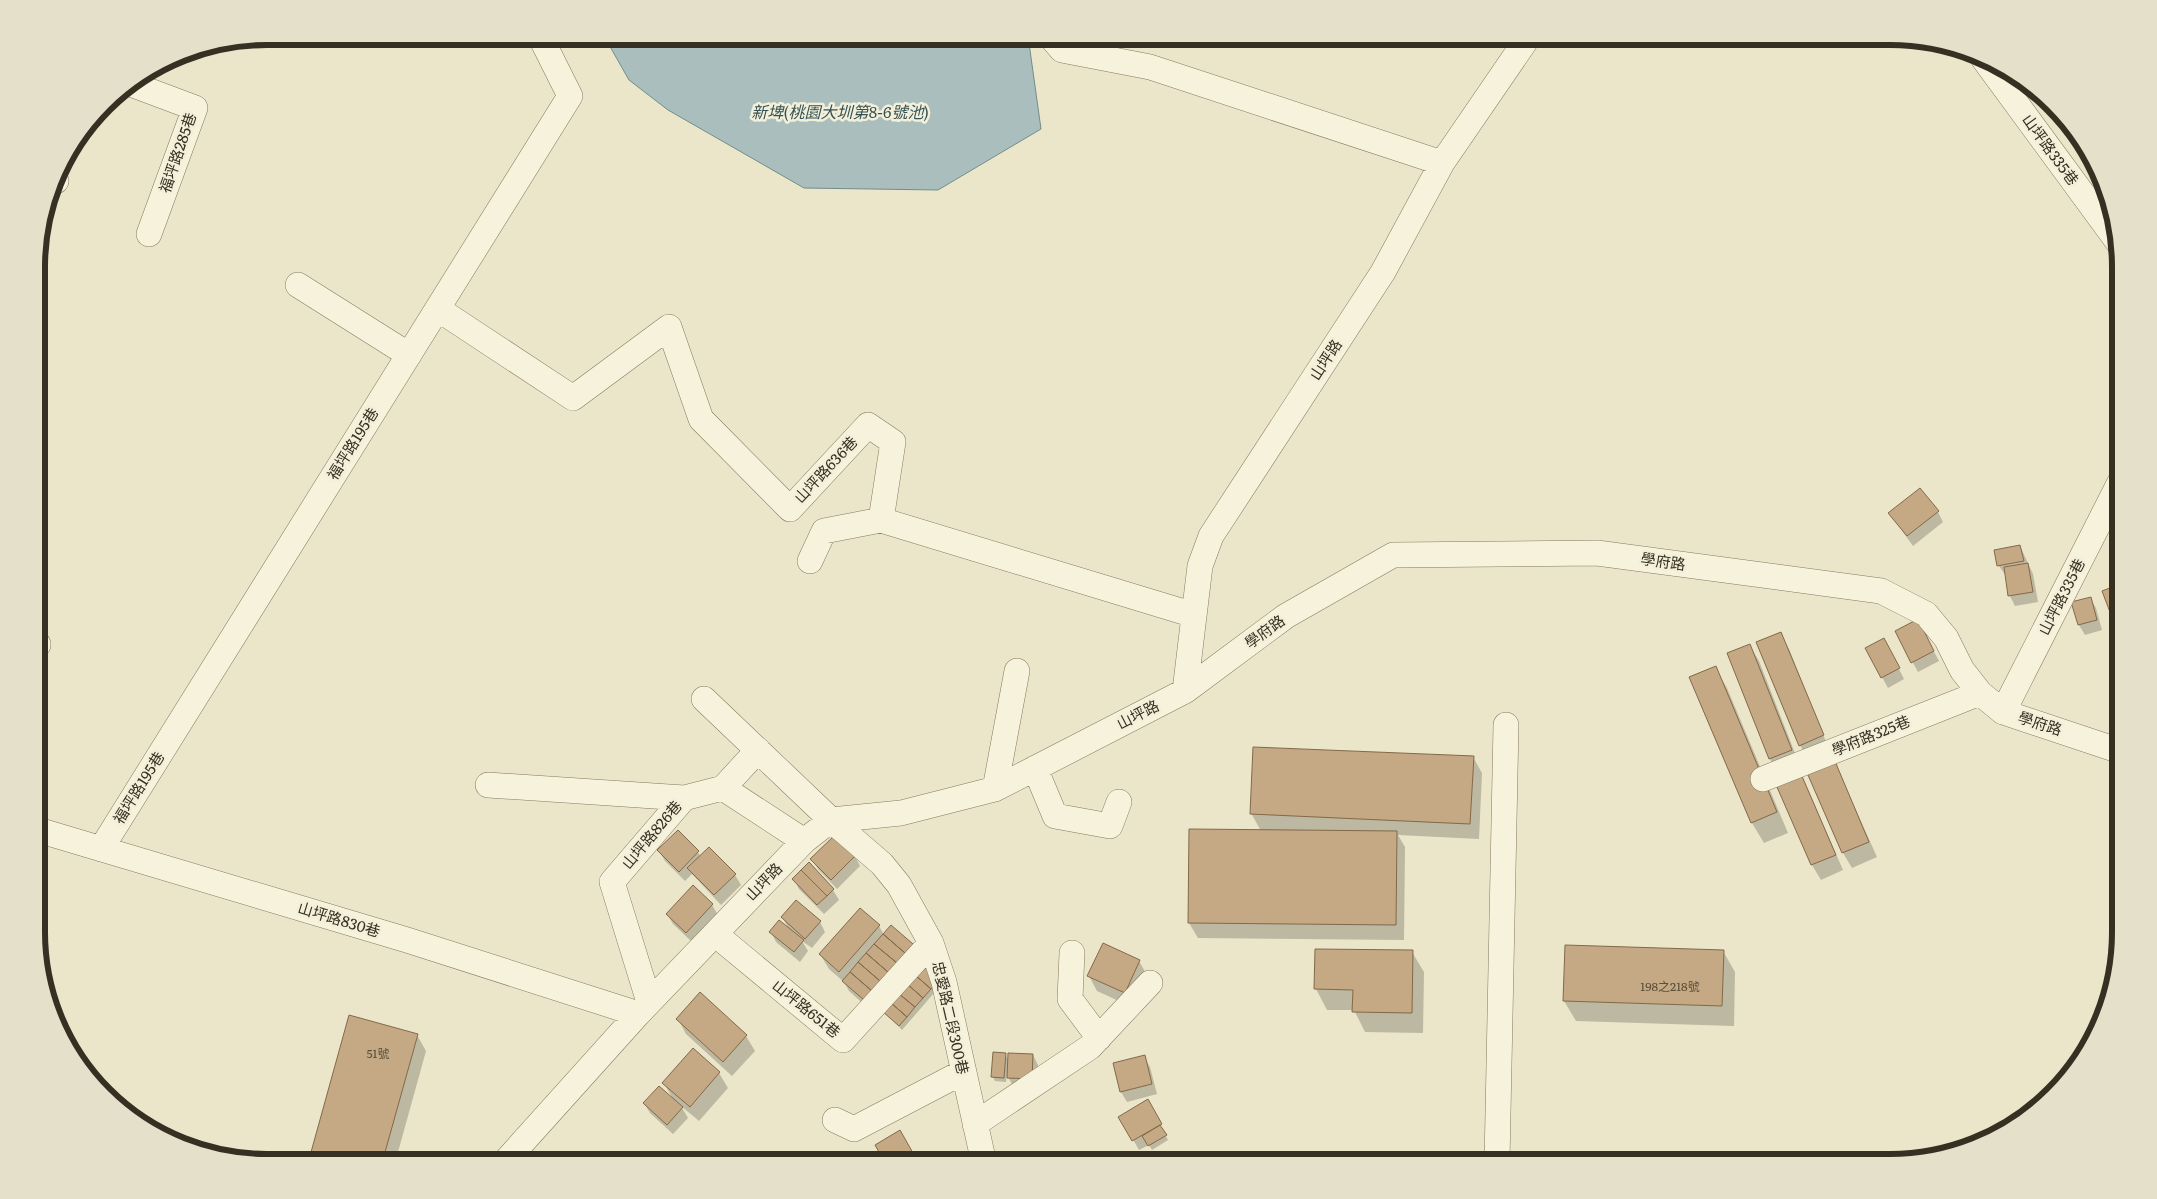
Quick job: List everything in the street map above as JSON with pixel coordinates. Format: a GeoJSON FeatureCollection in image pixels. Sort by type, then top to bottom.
{"type":"FeatureCollection","features":[{"type":"Feature","properties":{"kind":"street","name":"福坪路195巷"},"geometry":{"type":"LineString","coordinates":[[101,849],[570,96],[544,45]]}},
{"type":"Feature","properties":{"kind":"street"},"geometry":{"type":"LineString","coordinates":[[1058,45],[1062,50],[1150,67],[1442,163]]}},
{"type":"Feature","properties":{"kind":"street","name":"山坪路"},"geometry":{"type":"LineString","coordinates":[[512,1154],[643,1008],[804,841],[830,820],[901,813],[995,789],[1185,691],[1200,566],[1211,536],[1383,272],[1442,163],[1523,45]]}},
{"type":"Feature","properties":{"kind":"street","name":"山坪路335巷"},"geometry":{"type":"LineString","coordinates":[[1992,70],[2109,229]]}},
{"type":"Feature","properties":{"kind":"street","name":"福坪路285巷"},"geometry":{"type":"LineString","coordinates":[[138,87],[195,108],[150,234]]}},
{"type":"Feature","properties":{"kind":"street"},"geometry":{"type":"LineString","coordinates":[[298,285],[409,355]]}},
{"type":"Feature","properties":{"kind":"street","name":"山坪路636巷"},"geometry":{"type":"LineString","coordinates":[[438,309],[573,398],[669,327],[701,419],[790,509],[868,425],[893,442],[881,520]]}},
{"type":"Feature","properties":{"kind":"street","name":"山坪路335巷"},"geometry":{"type":"LineString","coordinates":[[2003,712],[2112,498]]}},
{"type":"Feature","properties":{"kind":"street"},"geometry":{"type":"LineString","coordinates":[[810,561],[824,531],[881,520],[1194,616]]}},
{"type":"Feature","properties":{"kind":"street","name":"學府路"},"geometry":{"type":"LineString","coordinates":[[1185,691],[1286,616],[1393,556],[1597,553],[1881,591],[1926,614],[1946,638],[1962,670],[1980,693],[2003,712],[2112,748]]}},
{"type":"Feature","properties":{"kind":"street"},"geometry":{"type":"LineString","coordinates":[[995,789],[1017,671]]}},
{"type":"Feature","properties":{"kind":"street","name":"學府路325巷"},"geometry":{"type":"LineString","coordinates":[[1763,779],[1980,693]]}},
{"type":"Feature","properties":{"kind":"street","name":"忠愛路二段300巷"},"geometry":{"type":"LineString","coordinates":[[704,699],[830,820],[882,864],[899,885],[931,943],[944,982],[982,1154]]}},
{"type":"Feature","properties":{"kind":"street"},"geometry":{"type":"LineString","coordinates":[[1497,1154],[1506,725]]}},
{"type":"Feature","properties":{"kind":"street"},"geometry":{"type":"LineString","coordinates":[[758,750],[723,788],[804,841]]}},
{"type":"Feature","properties":{"kind":"street"},"geometry":{"type":"LineString","coordinates":[[1035,768],[1055,816],[1110,826],[1119,802]]}},
{"type":"Feature","properties":{"kind":"street"},"geometry":{"type":"LineString","coordinates":[[488,785],[684,798]]}},
{"type":"Feature","properties":{"kind":"street","name":"山坪路826巷"},"geometry":{"type":"LineString","coordinates":[[643,1008],[612,882],[684,798],[723,788]]}},
{"type":"Feature","properties":{"kind":"street","name":"山坪路830巷"},"geometry":{"type":"LineString","coordinates":[[45,832],[643,1008]]}},
{"type":"Feature","properties":{"kind":"street","name":"山坪路651巷"},"geometry":{"type":"LineString","coordinates":[[714,934],[842,1040],[931,943]]}},
{"type":"Feature","properties":{"kind":"street"},"geometry":{"type":"LineString","coordinates":[[1072,953],[1070,999],[1099,1038]]}},
{"type":"Feature","properties":{"kind":"street"},"geometry":{"type":"LineString","coordinates":[[975,1124],[1090,1048],[1150,983]]}},
{"type":"Feature","properties":{"kind":"street"},"geometry":{"type":"LineString","coordinates":[[835,1120],[854,1129],[963,1072]]}},
{"type":"Feature","properties":{"kind":"water","name":"新埤(桃園大圳第8-6號池)"},"geometry":{"type":"Polygon","coordinates":[[[609,45],[1029,45],[1041,129],[938,190],[804,188],[668,110],[629,80],[609,45]]]}},
{"type":"Feature","properties":{"kind":"building"},"geometry":{"type":"Polygon","coordinates":[[[1920,488],[1939,511],[1907,536],[1888,513],[1920,488]]]}},
{"type":"Feature","properties":{"kind":"building"},"geometry":{"type":"Polygon","coordinates":[[[2020,545],[2024,561],[1997,566],[1994,550],[2020,545]]]}},
{"type":"Feature","properties":{"kind":"building"},"geometry":{"type":"Polygon","coordinates":[[[2028,563],[2033,592],[2008,596],[2004,567],[2028,563]]]}},
{"type":"Feature","properties":{"kind":"building"},"geometry":{"type":"Polygon","coordinates":[[[2112,587],[2112,617],[2102,591],[2112,587]]]}},
{"type":"Feature","properties":{"kind":"building"},"geometry":{"type":"Polygon","coordinates":[[[2091,597],[2097,620],[2078,625],[2071,602],[2091,597]]]}},
{"type":"Feature","properties":{"kind":"building"},"geometry":{"type":"Polygon","coordinates":[[[1918,619],[1934,651],[1911,663],[1895,631],[1918,619]]]}},
{"type":"Feature","properties":{"kind":"building"},"geometry":{"type":"Polygon","coordinates":[[[1781,632],[1824,735],[1799,746],[1756,642],[1781,632]]]}},
{"type":"Feature","properties":{"kind":"building"},"geometry":{"type":"Polygon","coordinates":[[[1884,638],[1900,668],[1881,678],[1865,648],[1884,638]]]}},
{"type":"Feature","properties":{"kind":"building"},"geometry":{"type":"Polygon","coordinates":[[[1750,644],[1792,750],[1769,759],[1727,653],[1750,644]]]}},
{"type":"Feature","properties":{"kind":"building"},"geometry":{"type":"Polygon","coordinates":[[[1716,666],[1777,812],[1751,823],[1689,677],[1716,666]]]}},
{"type":"Feature","properties":{"kind":"building"},"geometry":{"type":"Polygon","coordinates":[[[1253,747],[1474,756],[1470,824],[1250,814],[1253,747]]]}},
{"type":"Feature","properties":{"kind":"building"},"geometry":{"type":"Polygon","coordinates":[[[1829,747],[1869,842],[1842,853],[1801,759],[1829,747]]]}},
{"type":"Feature","properties":{"kind":"building"},"geometry":{"type":"Polygon","coordinates":[[[1795,760],[1836,855],[1811,865],[1770,771],[1795,760]]]}},
{"type":"Feature","properties":{"kind":"building"},"geometry":{"type":"Polygon","coordinates":[[[1189,829],[1397,831],[1396,925],[1188,923],[1189,829]]]}},
{"type":"Feature","properties":{"kind":"building"},"geometry":{"type":"Polygon","coordinates":[[[678,830],[699,851],[679,872],[657,850],[678,830]]]}},
{"type":"Feature","properties":{"kind":"building"},"geometry":{"type":"Polygon","coordinates":[[[836,834],[856,855],[831,880],[810,859],[836,834]]]}},
{"type":"Feature","properties":{"kind":"building"},"geometry":{"type":"Polygon","coordinates":[[[709,847],[736,874],[714,895],[687,868],[709,847]]]}},
{"type":"Feature","properties":{"kind":"building"},"geometry":{"type":"Polygon","coordinates":[[[809,862],[834,889],[827,896],[801,870],[809,862]]]}},
{"type":"Feature","properties":{"kind":"building"},"geometry":{"type":"Polygon","coordinates":[[[801,870],[827,896],[817,905],[792,879],[801,870]]]}},
{"type":"Feature","properties":{"kind":"building"},"geometry":{"type":"Polygon","coordinates":[[[693,885],[713,904],[686,933],[666,914],[693,885]]]}},
{"type":"Feature","properties":{"kind":"building"},"geometry":{"type":"Polygon","coordinates":[[[796,900],[821,921],[805,939],[781,917],[796,900]]]}},
{"type":"Feature","properties":{"kind":"building"},"geometry":{"type":"Polygon","coordinates":[[[860,908],[880,925],[839,972],[819,954],[860,908]]]}},
{"type":"Feature","properties":{"kind":"building"},"geometry":{"type":"Polygon","coordinates":[[[779,920],[804,940],[794,952],[769,932],[779,920]]]}},
{"type":"Feature","properties":{"kind":"building"},"geometry":{"type":"Polygon","coordinates":[[[891,925],[913,944],[905,953],[883,934],[891,925]]]}},
{"type":"Feature","properties":{"kind":"building"},"geometry":{"type":"Polygon","coordinates":[[[883,934],[905,953],[897,963],[874,944],[883,934]]]}},
{"type":"Feature","properties":{"kind":"building"},"geometry":{"type":"Polygon","coordinates":[[[1103,943],[1140,960],[1125,993],[1087,976],[1103,943]]]}},
{"type":"Feature","properties":{"kind":"building"},"geometry":{"type":"Polygon","coordinates":[[[874,944],[897,963],[888,972],[866,953],[874,944]]]}},
{"type":"Feature","properties":{"kind":"building"},"geometry":{"type":"Polygon","coordinates":[[[1565,945],[1724,950],[1722,1006],[1563,1001],[1565,945]]]}},
{"type":"Feature","properties":{"kind":"building"},"geometry":{"type":"Polygon","coordinates":[[[1315,949],[1413,950],[1412,1013],[1352,1012],[1353,990],[1314,989],[1315,949]]]}},
{"type":"Feature","properties":{"kind":"building"},"geometry":{"type":"Polygon","coordinates":[[[866,953],[888,972],[880,981],[858,962],[866,953]]]}},
{"type":"Feature","properties":{"kind":"building"},"geometry":{"type":"Polygon","coordinates":[[[858,962],[880,981],[872,991],[850,972],[858,962]]]}},
{"type":"Feature","properties":{"kind":"building"},"geometry":{"type":"Polygon","coordinates":[[[922,965],[939,980],[931,989],[914,974],[922,965]]]}},
{"type":"Feature","properties":{"kind":"building"},"geometry":{"type":"Polygon","coordinates":[[[850,972],[872,991],[864,1000],[842,981],[850,972]]]}},
{"type":"Feature","properties":{"kind":"building"},"geometry":{"type":"Polygon","coordinates":[[[914,974],[931,989],[923,998],[906,983],[914,974]]]}},
{"type":"Feature","properties":{"kind":"building"},"geometry":{"type":"Polygon","coordinates":[[[906,983],[923,998],[915,1007],[898,993],[906,983]]]}},
{"type":"Feature","properties":{"kind":"building"},"geometry":{"type":"Polygon","coordinates":[[[700,992],[747,1035],[723,1062],[676,1019],[700,992]]]}},
{"type":"Feature","properties":{"kind":"building"},"geometry":{"type":"Polygon","coordinates":[[[898,993],[915,1007],[907,1017],[890,1002],[898,993]]]}},
{"type":"Feature","properties":{"kind":"building"},"geometry":{"type":"Polygon","coordinates":[[[890,1002],[907,1017],[899,1026],[882,1011],[890,1002]]]}},
{"type":"Feature","properties":{"kind":"building"},"geometry":{"type":"Polygon","coordinates":[[[349,1015],[418,1034],[385,1154],[310,1154],[349,1015]]]}},
{"type":"Feature","properties":{"kind":"building"},"geometry":{"type":"Polygon","coordinates":[[[693,1048],[720,1072],[690,1107],[662,1083],[693,1048]]]}},
{"type":"Feature","properties":{"kind":"building"},"geometry":{"type":"Polygon","coordinates":[[[993,1052],[1006,1053],[1004,1078],[991,1077],[993,1052]]]}},
{"type":"Feature","properties":{"kind":"building"},"geometry":{"type":"Polygon","coordinates":[[[1008,1053],[1033,1054],[1032,1079],[1007,1078],[1008,1053]]]}},
{"type":"Feature","properties":{"kind":"building"},"geometry":{"type":"Polygon","coordinates":[[[1145,1055],[1152,1084],[1120,1092],[1113,1063],[1145,1055]]]}},
{"type":"Feature","properties":{"kind":"building"},"geometry":{"type":"Polygon","coordinates":[[[659,1086],[683,1107],[667,1125],[643,1103],[659,1086]]]}},
{"type":"Feature","properties":{"kind":"building"},"geometry":{"type":"Polygon","coordinates":[[[1148,1099],[1162,1124],[1132,1141],[1118,1117],[1148,1099]]]}},
{"type":"Feature","properties":{"kind":"building"},"geometry":{"type":"Polygon","coordinates":[[[1160,1125],[1167,1135],[1148,1146],[1142,1136],[1160,1125]]]}},
{"type":"Feature","properties":{"kind":"building"},"geometry":{"type":"Polygon","coordinates":[[[900,1130],[913,1153],[880,1154],[875,1145],[900,1130]]]}}]}
